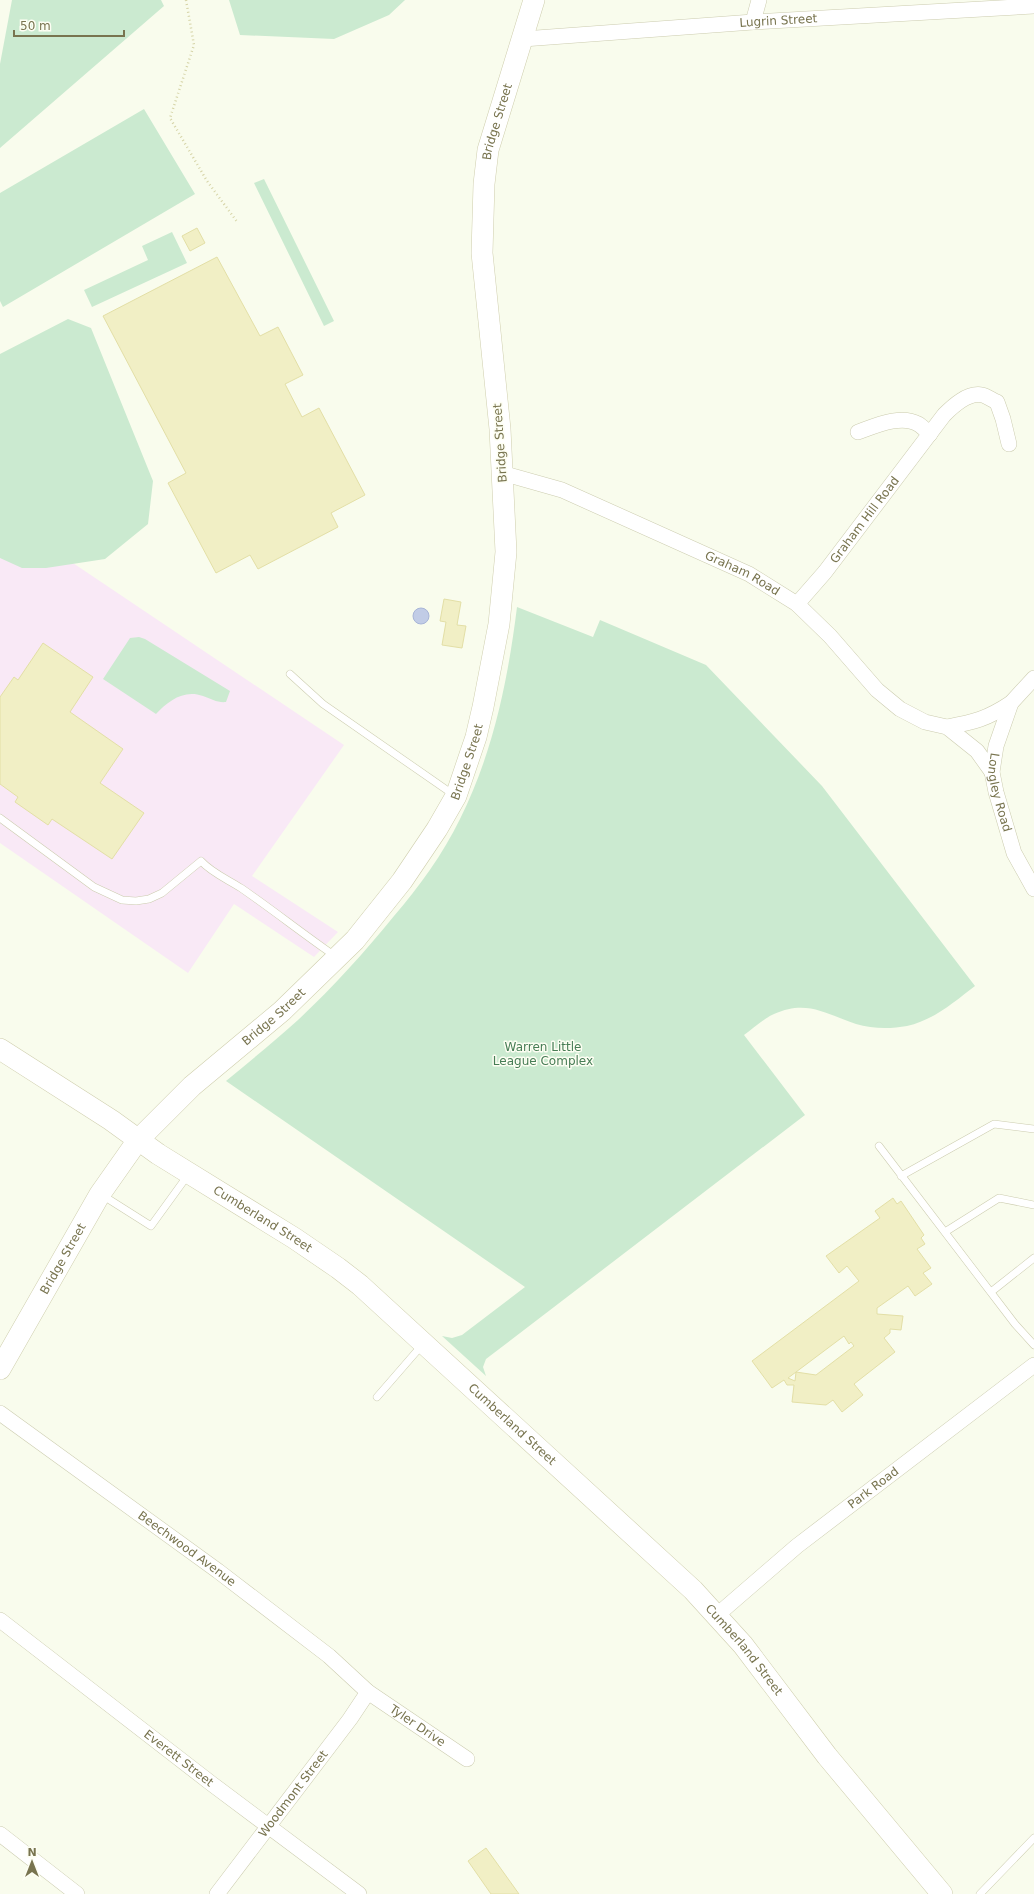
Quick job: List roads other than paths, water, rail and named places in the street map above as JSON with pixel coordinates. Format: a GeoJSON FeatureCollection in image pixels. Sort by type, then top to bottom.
{"type":"FeatureCollection","features":[{"type":"Feature","properties":{"kind":"street","name":"Bridge Street"},"geometry":{"type":"LineString","coordinates":[[0,1369],[100,1194],[138,1140],[192,1086],[282,1011],[355,940],[402,881],[437,829],[456,796],[476,737],[500,624],[506,552],[500,429],[482,253],[484,196],[488,150],[534,0]]}},
{"type":"Feature","properties":{"kind":"street"},"geometry":{"type":"LineString","coordinates":[[753,22],[759,0]]}},
{"type":"Feature","properties":{"kind":"street","name":"Lugrin Street"},"geometry":{"type":"LineString","coordinates":[[523,39],[753,22],[1034,6]]}},
{"type":"Feature","properties":{"kind":"street","name":"Graham Hill Road"},"geometry":{"type":"LineString","coordinates":[[797,604],[825,572],[944,415],[954,405],[966,398],[982,395],[997,402],[1009,444]]}},
{"type":"Feature","properties":{"kind":"street"},"geometry":{"type":"LineString","coordinates":[[858,432],[884,423],[904,420],[918,423],[930,434]]}},
{"type":"Feature","properties":{"kind":"street","name":"Graham Road"},"geometry":{"type":"LineString","coordinates":[[502,473],[562,490],[700,550],[749,574],[797,604],[830,636],[877,690],[900,709],[925,722],[946,727],[977,721],[991,716],[1011,703]]}},
{"type":"Feature","properties":{"kind":"street","name":"Longley Road"},"geometry":{"type":"LineString","coordinates":[[1034,678],[1011,703],[996,746],[992,772],[996,792],[1014,853],[1034,889]]}},
{"type":"Feature","properties":{"kind":"street","name":"Graham Road"},"geometry":{"type":"LineString","coordinates":[[946,727],[977,751],[992,772]]}},
{"type":"Feature","properties":{"kind":"street","name":"Cumberland Street"},"geometry":{"type":"LineString","coordinates":[[0,1048],[189,1174],[294,1238],[338,1268],[423,1344],[693,1590],[743,1645],[827,1756],[942,1894]]}},
{"type":"Feature","properties":{"kind":"street","name":"Park Road"},"geometry":{"type":"LineString","coordinates":[[716,1616],[797,1546],[1034,1365]]}},
{"type":"Feature","properties":{"kind":"street","name":"Beechwood Avenue"},"geometry":{"type":"LineString","coordinates":[[0,1413],[218,1571],[329,1656],[368,1692]]}},
{"type":"Feature","properties":{"kind":"street","name":"Everett Street"},"geometry":{"type":"LineString","coordinates":[[0,1620],[212,1784],[359,1894]]}},
{"type":"Feature","properties":{"kind":"street","name":"Tyler Drive"},"geometry":{"type":"LineString","coordinates":[[368,1692],[467,1760]]}},
{"type":"Feature","properties":{"kind":"street","name":"Woodmont Street"},"geometry":{"type":"LineString","coordinates":[[217,1894],[350,1719],[368,1692]]}},
{"type":"Feature","properties":{"kind":"street"},"geometry":{"type":"LineString","coordinates":[[0,1834],[77,1894]]}},
{"type":"Feature","properties":{"kind":"lane"},"geometry":{"type":"LineString","coordinates":[[290,674],[322,704],[456,796]]}},
{"type":"Feature","properties":{"kind":"lane"},"geometry":{"type":"LineString","coordinates":[[0,818],[94,887],[122,900],[136,901],[149,899],[162,893],[200,861],[210,871],[221,875],[242,888],[337,958]]}},
{"type":"Feature","properties":{"kind":"lane"},"geometry":{"type":"LineString","coordinates":[[901,1176],[994,1124],[1034,1130]]}},
{"type":"Feature","properties":{"kind":"lane"},"geometry":{"type":"LineString","coordinates":[[879,1146],[990,1292],[1034,1346]]}},
{"type":"Feature","properties":{"kind":"lane"},"geometry":{"type":"LineString","coordinates":[[100,1194],[151,1226],[189,1174]]}},
{"type":"Feature","properties":{"kind":"lane"},"geometry":{"type":"LineString","coordinates":[[945,1232],[998,1198],[1034,1205]]}},
{"type":"Feature","properties":{"kind":"lane"},"geometry":{"type":"LineString","coordinates":[[990,1292],[1034,1258]]}},
{"type":"Feature","properties":{"kind":"lane"},"geometry":{"type":"LineString","coordinates":[[377,1397],[423,1344]]}},
{"type":"Feature","properties":{"kind":"lane"},"geometry":{"type":"LineString","coordinates":[[980,1894],[1034,1838]]}},
{"type":"Feature","properties":{"kind":"water"},"geometry":{"type":"Polygon","coordinates":[[[418,608],[424,608],[429,613],[427,622],[424,624],[418,624],[413,619],[413,613],[418,608]]]}},
{"type":"Feature","properties":{"kind":"park label","name":"Warren Little League Complex"},"geometry":{"type":"Point","coordinates":[543,1054]}}]}
